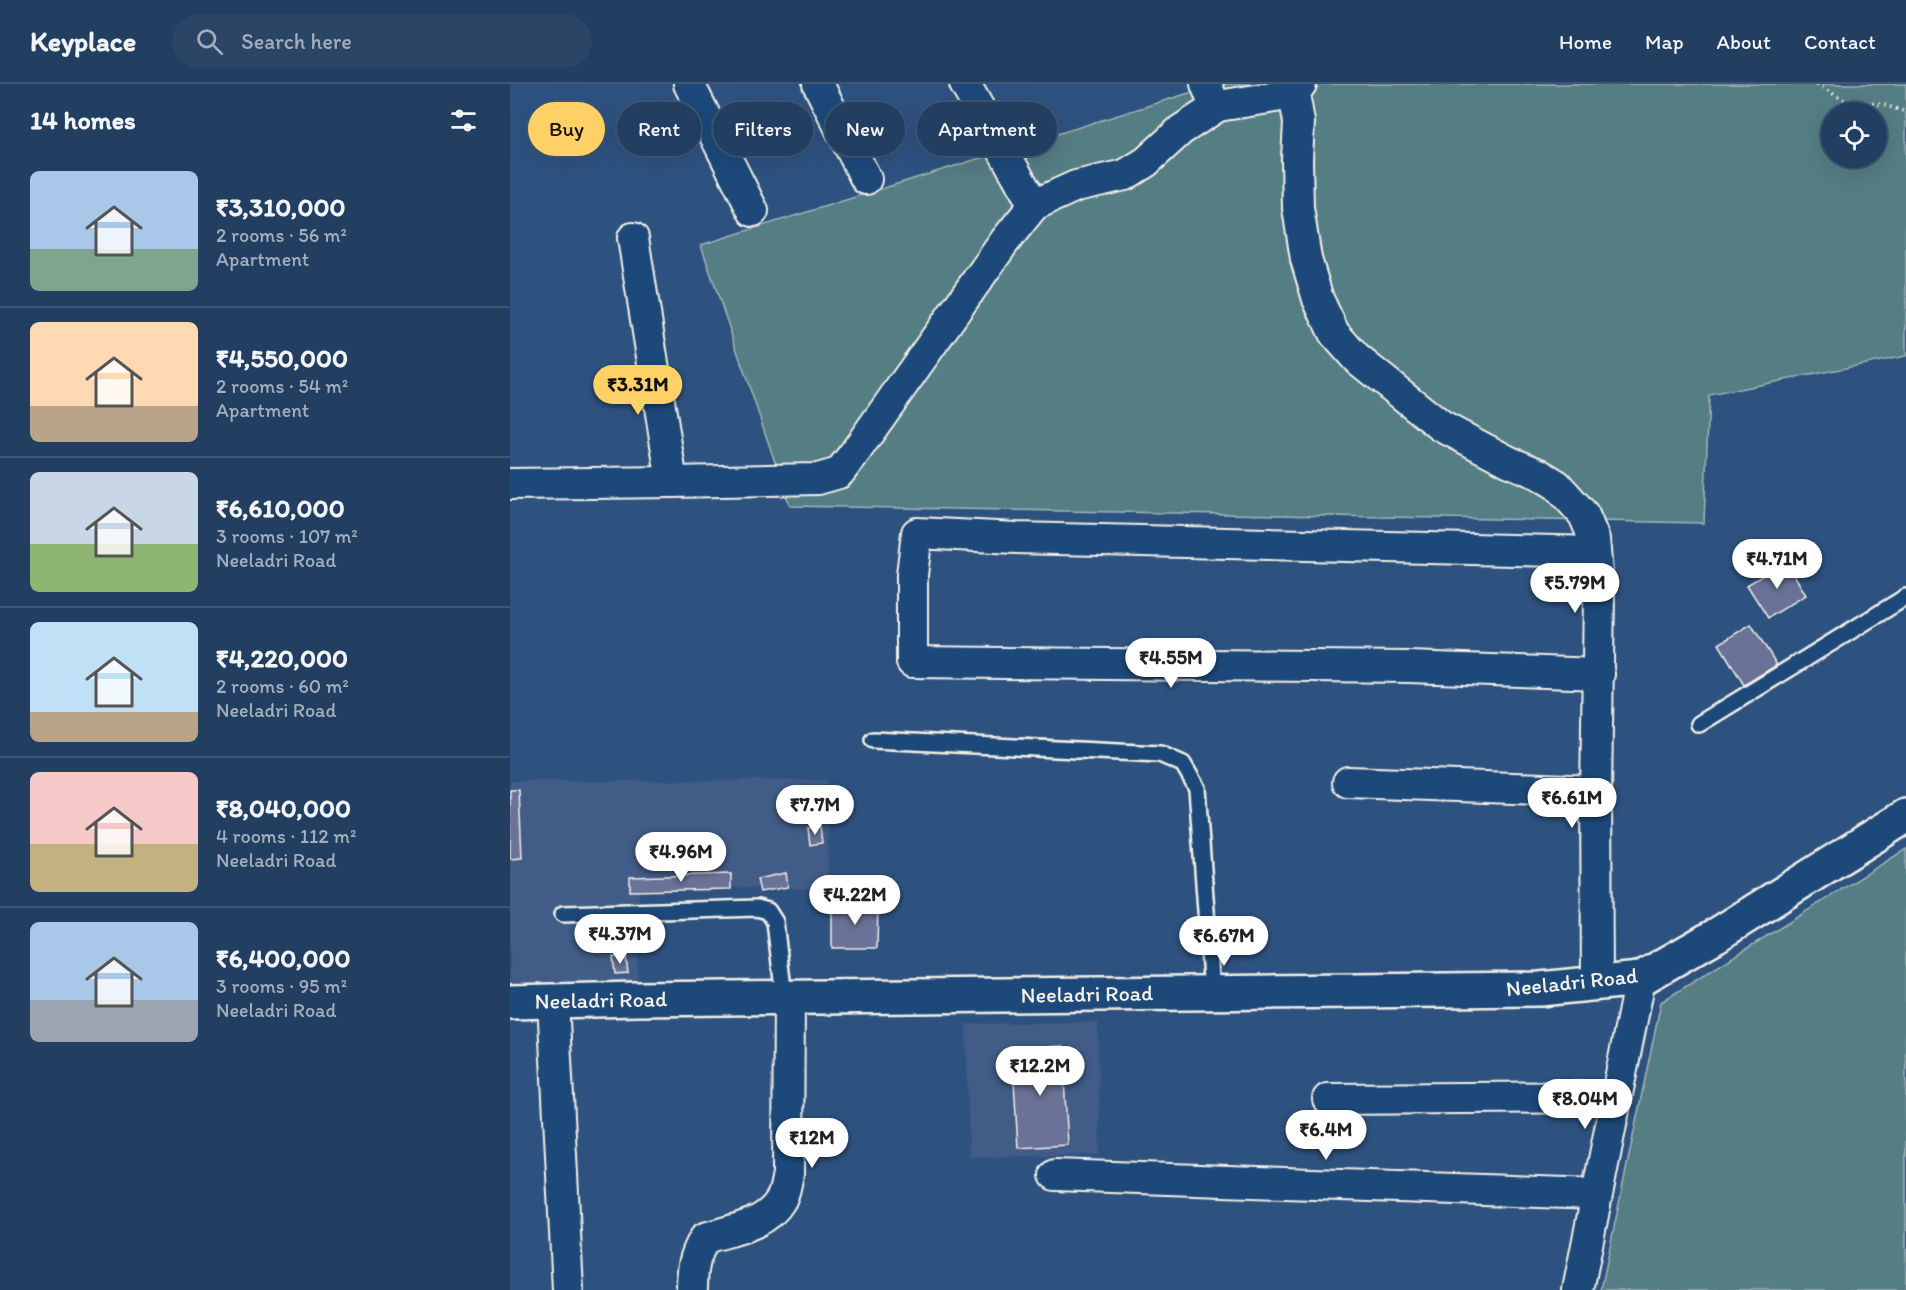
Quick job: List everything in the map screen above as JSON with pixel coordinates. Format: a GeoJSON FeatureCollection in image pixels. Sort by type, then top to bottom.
{"type":"FeatureCollection","features":[{"type":"Feature","properties":{"kind":"main road","name":"Neeladri Road"},"geometry":{"type":"LineString","coordinates":[[510,1002],[1540,989],[1640,979],[1715,936],[1906,816]]}},
{"type":"Feature","properties":{"kind":"street"},"geometry":{"type":"LineString","coordinates":[[689,84],[753,211]]}},
{"type":"Feature","properties":{"kind":"street"},"geometry":{"type":"LineString","coordinates":[[818,84],[866,178]]}},
{"type":"Feature","properties":{"kind":"street"},"geometry":{"type":"LineString","coordinates":[[965,84],[1034,205]]}},
{"type":"Feature","properties":{"kind":"street"},"geometry":{"type":"LineString","coordinates":[[510,484],[818,479],[838,473],[1005,241],[1034,205],[1076,186],[1125,175],[1146,162],[1181,130],[1212,95],[1297,89],[1298,208],[1306,259],[1318,299],[1334,333],[1356,358],[1441,426],[1557,485],[1584,515],[1594,539],[1599,596],[1596,791],[1597,983]]}},
{"type":"Feature","properties":{"kind":"street"},"geometry":{"type":"LineString","coordinates":[[633,238],[672,482]]}},
{"type":"Feature","properties":{"kind":"street"},"geometry":{"type":"LineString","coordinates":[[1595,552],[1016,538],[917,533],[912,575],[912,662],[1409,667],[1599,674]]}},
{"type":"Feature","properties":{"kind":"street"},"geometry":{"type":"LineString","coordinates":[[1348,782],[1596,791]]}},
{"type":"Feature","properties":{"kind":"street"},"geometry":{"type":"LineString","coordinates":[[1578,1290],[1640,979]]}},
{"type":"Feature","properties":{"kind":"street"},"geometry":{"type":"LineString","coordinates":[[692,1290],[692,1267],[697,1251],[705,1238],[754,1223],[781,1201],[788,1174],[786,997]]}},
{"type":"Feature","properties":{"kind":"street"},"geometry":{"type":"LineString","coordinates":[[553,1001],[568,1290]]}},
{"type":"Feature","properties":{"kind":"street"},"geometry":{"type":"LineString","coordinates":[[1328,1099],[1617,1097]]}},
{"type":"Feature","properties":{"kind":"street"},"geometry":{"type":"LineString","coordinates":[[1055,1175],[1596,1194]]}},
{"type":"Feature","properties":{"kind":"lane"},"geometry":{"type":"LineString","coordinates":[[1699,724],[1906,597]]}},
{"type":"Feature","properties":{"kind":"lane"},"geometry":{"type":"LineString","coordinates":[[873,741],[1160,754],[1184,764],[1197,788],[1212,992]]}},
{"type":"Feature","properties":{"kind":"lane"},"geometry":{"type":"LineString","coordinates":[[563,914],[757,908],[768,911],[775,922],[786,997]]}},
{"type":"Feature","properties":{"kind":"path"},"geometry":{"type":"LineString","coordinates":[[1817,84],[1844,100],[1884,105],[1906,112]]}},
{"type":"Feature","properties":{"kind":"shaded area"},"geometry":{"type":"Polygon","coordinates":[[[827,780],[828,889],[639,886],[637,999],[510,1002],[510,781],[827,780]]]}},
{"type":"Feature","properties":{"kind":"shaded area"},"geometry":{"type":"Polygon","coordinates":[[[1098,1022],[1100,1155],[969,1157],[966,1024],[1098,1022]]]}},
{"type":"Feature","properties":{"kind":"green space"},"geometry":{"type":"Polygon","coordinates":[[[1218,84],[1906,84],[1906,356],[1709,395],[1704,523],[790,506],[701,245],[987,156],[1057,156],[1057,134],[1218,84]]]}},
{"type":"Feature","properties":{"kind":"green space"},"geometry":{"type":"Polygon","coordinates":[[[1906,849],[1906,1290],[1601,1290],[1661,1002],[1906,849]]]}},
{"type":"Feature","properties":{"kind":"building"},"geometry":{"type":"Polygon","coordinates":[[[1786,561],[1806,595],[1768,618],[1747,585],[1786,561]]]}},
{"type":"Feature","properties":{"kind":"building"},"geometry":{"type":"Polygon","coordinates":[[[1751,624],[1777,665],[1744,685],[1719,644],[1751,624]]]}},
{"type":"Feature","properties":{"kind":"building"},"geometry":{"type":"Polygon","coordinates":[[[510,790],[519,790],[522,858],[510,859],[510,790]]]}},
{"type":"Feature","properties":{"kind":"building"},"geometry":{"type":"Polygon","coordinates":[[[820,826],[822,843],[810,845],[808,828],[820,826]]]}},
{"type":"Feature","properties":{"kind":"building"},"geometry":{"type":"Polygon","coordinates":[[[786,873],[788,887],[760,892],[757,879],[786,873]]]}},
{"type":"Feature","properties":{"kind":"building"},"geometry":{"type":"Polygon","coordinates":[[[731,874],[731,889],[630,891],[630,877],[731,874]]]}},
{"type":"Feature","properties":{"kind":"building"},"geometry":{"type":"Polygon","coordinates":[[[832,904],[878,905],[877,948],[832,948],[832,904]]]}},
{"type":"Feature","properties":{"kind":"building"},"geometry":{"type":"Polygon","coordinates":[[[626,956],[628,973],[615,974],[613,957],[626,956]]]}},
{"type":"Feature","properties":{"kind":"building"},"geometry":{"type":"Polygon","coordinates":[[[1062,1046],[1068,1145],[1018,1148],[1012,1049],[1062,1046]]]}}]}
